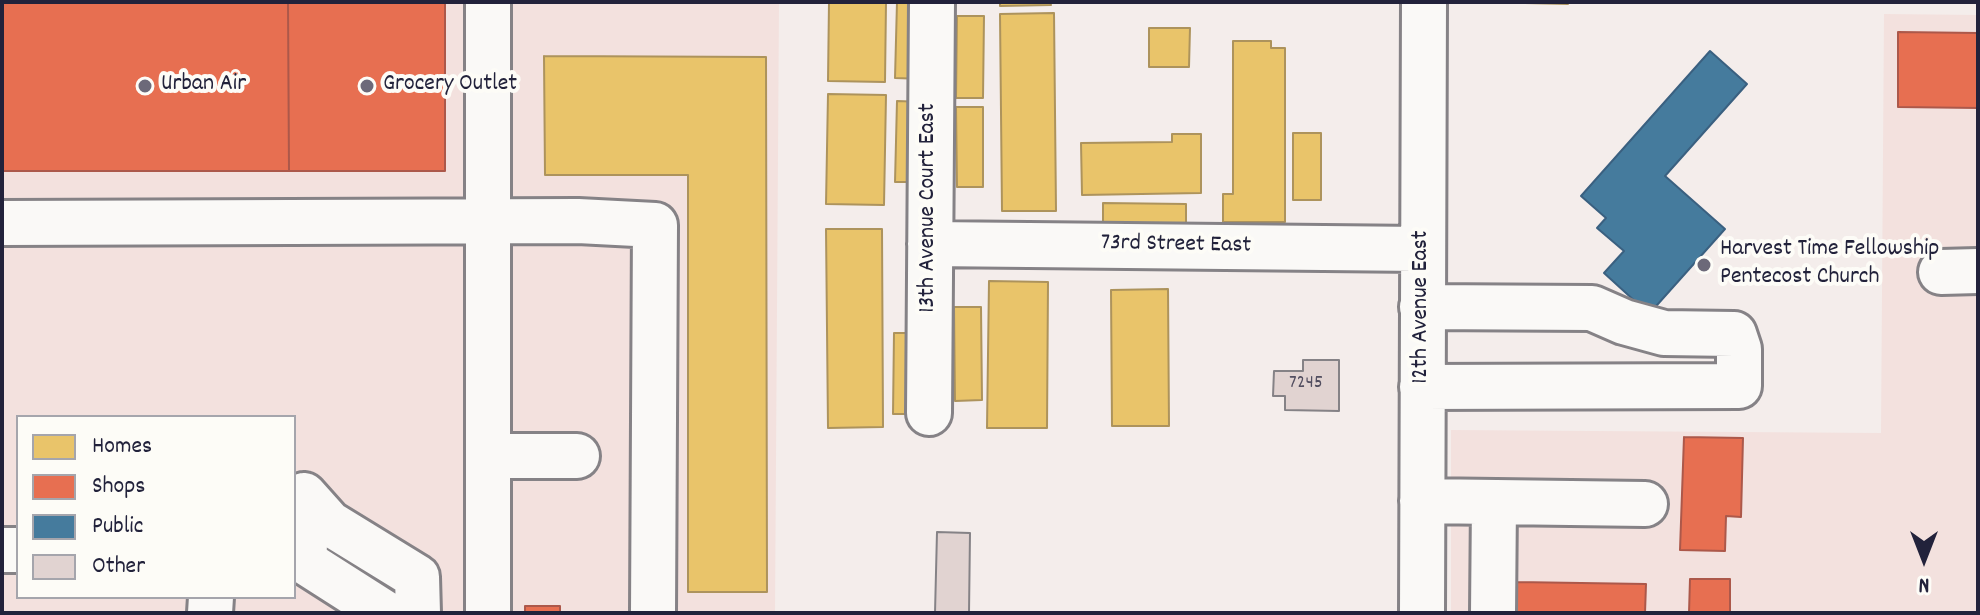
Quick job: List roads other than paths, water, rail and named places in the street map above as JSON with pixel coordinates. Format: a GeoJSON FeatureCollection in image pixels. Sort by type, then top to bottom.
{"type":"FeatureCollection","features":[{"type":"Feature","properties":{"kind":"street"},"geometry":{"type":"LineString","coordinates":[[488,2],[488,613]]}},
{"type":"Feature","properties":{"kind":"street","name":"13th Avenue Court East"},"geometry":{"type":"LineString","coordinates":[[929,413],[932,2]]}},
{"type":"Feature","properties":{"kind":"street","name":"12th Avenue East"},"geometry":{"type":"LineString","coordinates":[[1422,613],[1424,2]]}},
{"type":"Feature","properties":{"kind":"street"},"geometry":{"type":"LineString","coordinates":[[2,223],[488,222],[655,225],[653,613]]}},
{"type":"Feature","properties":{"kind":"street","name":"73rd Street East"},"geometry":{"type":"LineString","coordinates":[[930,244],[1422,249]]}},
{"type":"Feature","properties":{"kind":"street"},"geometry":{"type":"LineString","coordinates":[[1422,307],[1592,308],[1624,322],[1664,333],[1734,334],[1739,339],[1739,386],[1422,387]]}},
{"type":"Feature","properties":{"kind":"street"},"geometry":{"type":"LineString","coordinates":[[488,456],[577,456]]}},
{"type":"Feature","properties":{"kind":"street"},"geometry":{"type":"LineString","coordinates":[[385,613],[305,562],[304,495],[329,523],[417,577],[418,613]]}},
{"type":"Feature","properties":{"kind":"street"},"geometry":{"type":"LineString","coordinates":[[1422,501],[1645,504]]}},
{"type":"Feature","properties":{"kind":"street"},"geometry":{"type":"LineString","coordinates":[[1493,613],[1494,502]]}},
{"type":"Feature","properties":{"kind":"place","name":"Urban Air"},"geometry":{"type":"Point","coordinates":[145,86]}},
{"type":"Feature","properties":{"kind":"place","name":"Grocery Outlet"},"geometry":{"type":"Point","coordinates":[367,86]}},
{"type":"Feature","properties":{"kind":"place","name":"Harvest Time Fellowship Pentecost Church"},"geometry":{"type":"Point","coordinates":[1704,265]}}]}
